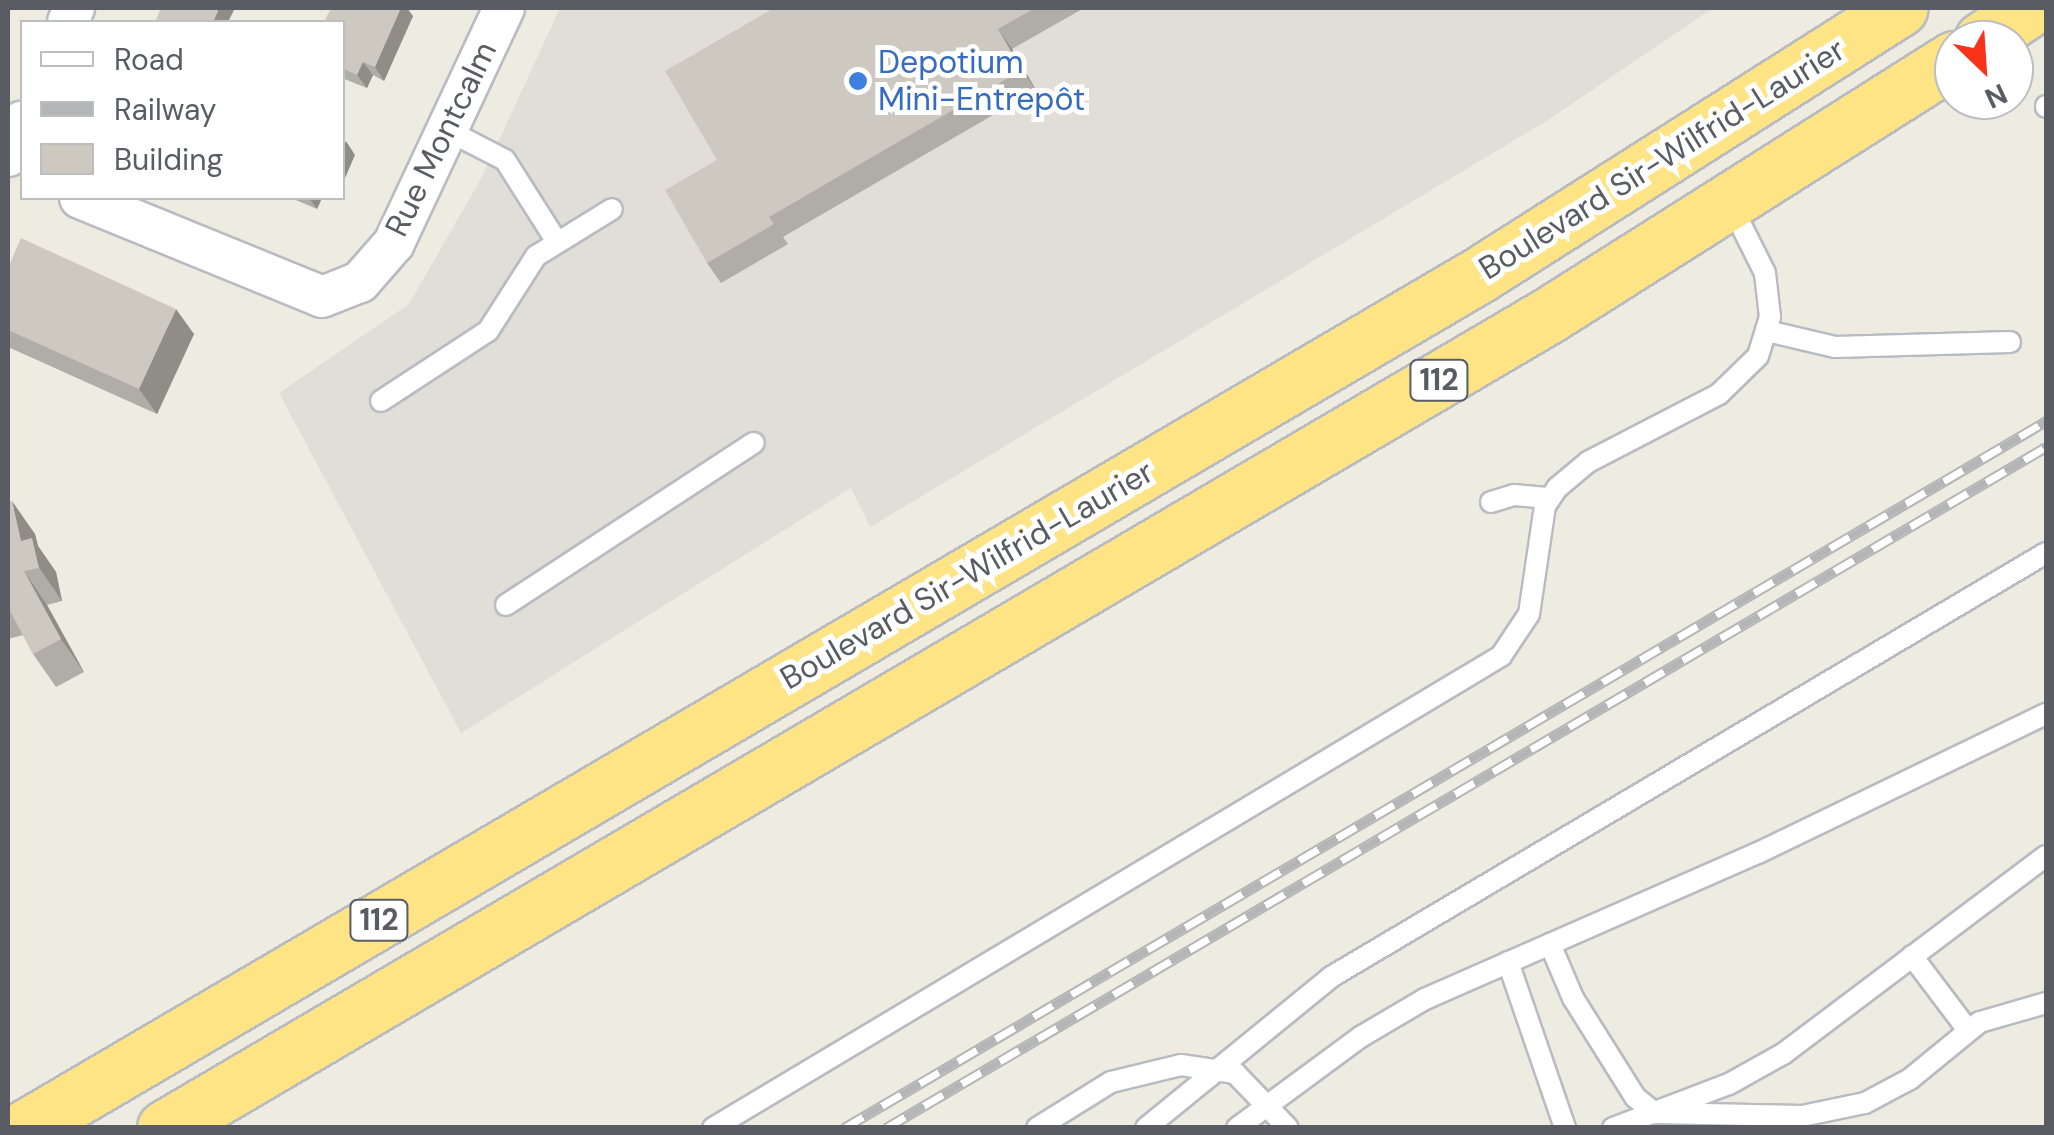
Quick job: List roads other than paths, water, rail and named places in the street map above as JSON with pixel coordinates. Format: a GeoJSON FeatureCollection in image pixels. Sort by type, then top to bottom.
{"type":"FeatureCollection","features":[{"type":"Feature","properties":{"kind":"highway","name":"Boulevard Sir-Wilfrid-Laurier"},"geometry":{"type":"LineString","coordinates":[[26,1128],[1495,264],[1899,8]]}},
{"type":"Feature","properties":{"kind":"highway","name":"112"},"geometry":{"type":"LineString","coordinates":[[165,1128],[1731,205],[1934,72]]}},
{"type":"Feature","properties":{"kind":"street","name":"Rue Montcalm"},"geometry":{"type":"LineString","coordinates":[[85,200],[322,297],[360,282],[394,243],[504,8]]}},
{"type":"Feature","properties":{"kind":"street"},"geometry":{"type":"LineString","coordinates":[[8,156],[20,127]]}},
{"type":"Feature","properties":{"kind":"lane"},"geometry":{"type":"LineString","coordinates":[[447,130],[505,160],[557,242]]}},
{"type":"Feature","properties":{"kind":"lane"},"geometry":{"type":"LineString","coordinates":[[713,1128],[1502,656],[1529,614],[1550,498],[1588,462],[1720,394],[1758,356],[1767,331],[1765,272],[1731,205]]}},
{"type":"Feature","properties":{"kind":"lane"},"geometry":{"type":"LineString","coordinates":[[381,402],[488,332],[536,256],[612,209]]}},
{"type":"Feature","properties":{"kind":"lane"},"geometry":{"type":"LineString","coordinates":[[1767,331],[1835,347],[2010,342]]}},
{"type":"Feature","properties":{"kind":"lane"},"geometry":{"type":"LineString","coordinates":[[506,605],[754,443]]}},
{"type":"Feature","properties":{"kind":"lane"},"geometry":{"type":"LineString","coordinates":[[1492,502],[1514,495],[1550,498]]}},
{"type":"Feature","properties":{"kind":"lane"},"geometry":{"type":"LineString","coordinates":[[1146,1128],[1216,1068],[1370,953],[2046,553]]}},
{"type":"Feature","properties":{"kind":"lane"},"geometry":{"type":"LineString","coordinates":[[1237,1128],[1395,1016],[2046,714]]}},
{"type":"Feature","properties":{"kind":"lane"},"geometry":{"type":"LineString","coordinates":[[1613,1128],[1759,1069],[2046,856]]}},
{"type":"Feature","properties":{"kind":"lane"},"geometry":{"type":"LineString","coordinates":[[1550,944],[1573,998],[1635,1097],[1655,1114],[1802,1116],[1866,1103],[1910,1079],[1968,1030],[2046,1002]]}},
{"type":"Feature","properties":{"kind":"lane"},"geometry":{"type":"LineString","coordinates":[[1912,956],[1968,1030]]}},
{"type":"Feature","properties":{"kind":"lane"},"geometry":{"type":"LineString","coordinates":[[1508,962],[1565,1128]]}},
{"type":"Feature","properties":{"kind":"lane"},"geometry":{"type":"LineString","coordinates":[[1036,1128],[1126,1076],[1170,1066],[1216,1068],[1246,1080],[1288,1128]]}},
{"type":"Feature","properties":{"kind":"lane"},"geometry":{"type":"LineString","coordinates":[[1264,1128],[1268,1103]]}},
{"type":"Feature","properties":{"kind":"railway"},"geometry":{"type":"LineString","coordinates":[[844,1128],[2046,421]]}},
{"type":"Feature","properties":{"kind":"railway"},"geometry":{"type":"LineString","coordinates":[[886,1128],[2046,447]]}},
{"type":"Feature","properties":{"kind":"place","name":"Depotium Mini-Entrepôt"},"geometry":{"type":"Point","coordinates":[858,81]}}]}
